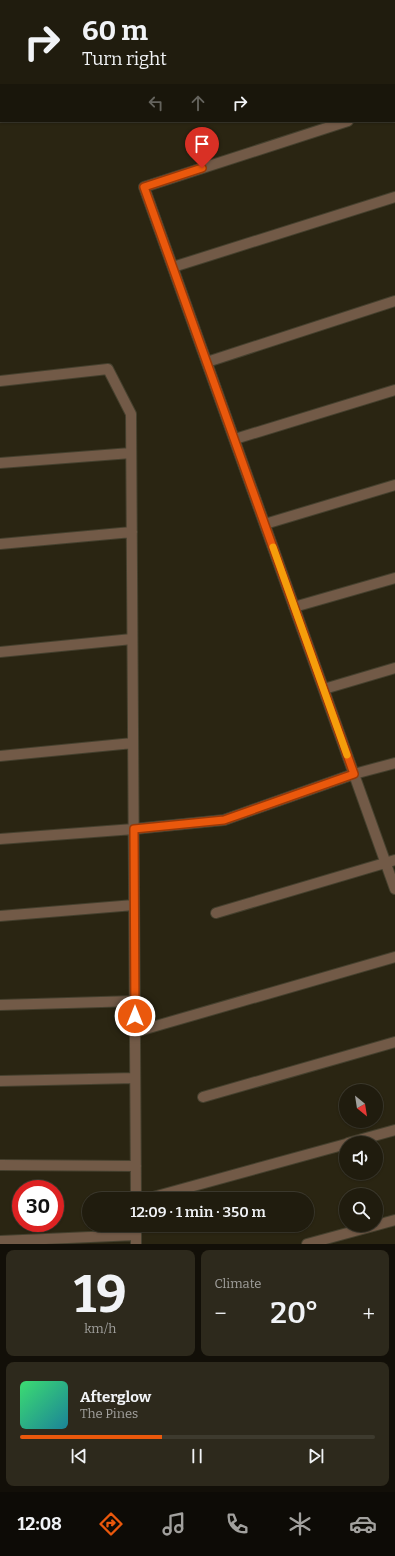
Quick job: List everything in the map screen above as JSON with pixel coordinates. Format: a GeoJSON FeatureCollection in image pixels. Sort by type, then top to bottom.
{"type":"FeatureCollection","features":[{"type":"Feature","properties":{"kind":"street"},"geometry":{"type":"LineString","coordinates":[[345,122],[144,187],[354,774],[390,862],[395,889]]}},
{"type":"Feature","properties":{"kind":"street"},"geometry":{"type":"LineString","coordinates":[[173,267],[395,197]]}},
{"type":"Feature","properties":{"kind":"street"},"geometry":{"type":"LineString","coordinates":[[207,362],[395,301]]}},
{"type":"Feature","properties":{"kind":"street"},"geometry":{"type":"LineString","coordinates":[[0,382],[108,369],[131,414],[136,1192]]}},
{"type":"Feature","properties":{"kind":"street"},"geometry":{"type":"LineString","coordinates":[[235,439],[395,390]]}},
{"type":"Feature","properties":{"kind":"street"},"geometry":{"type":"LineString","coordinates":[[0,463],[131,453]]}},
{"type":"Feature","properties":{"kind":"street"},"geometry":{"type":"LineString","coordinates":[[265,524],[395,485]]}},
{"type":"Feature","properties":{"kind":"street"},"geometry":{"type":"LineString","coordinates":[[0,544],[132,532]]}},
{"type":"Feature","properties":{"kind":"street"},"geometry":{"type":"LineString","coordinates":[[294,607],[395,578]]}},
{"type":"Feature","properties":{"kind":"street"},"geometry":{"type":"LineString","coordinates":[[0,652],[132,639]]}},
{"type":"Feature","properties":{"kind":"street"},"geometry":{"type":"LineString","coordinates":[[324,689],[395,668]]}},
{"type":"Feature","properties":{"kind":"street"},"geometry":{"type":"LineString","coordinates":[[0,756],[133,743]]}},
{"type":"Feature","properties":{"kind":"street"},"geometry":{"type":"LineString","coordinates":[[0,839],[134,829],[224,820],[354,774],[395,763]]}},
{"type":"Feature","properties":{"kind":"street"},"geometry":{"type":"LineString","coordinates":[[216,913],[390,862]]}},
{"type":"Feature","properties":{"kind":"street"},"geometry":{"type":"LineString","coordinates":[[0,916],[134,905]]}},
{"type":"Feature","properties":{"kind":"street"},"geometry":{"type":"LineString","coordinates":[[135,1032],[395,957]]}},
{"type":"Feature","properties":{"kind":"street"},"geometry":{"type":"LineString","coordinates":[[0,1005],[135,1001]]}},
{"type":"Feature","properties":{"kind":"street"},"geometry":{"type":"LineString","coordinates":[[203,1097],[395,1042]]}},
{"type":"Feature","properties":{"kind":"street"},"geometry":{"type":"LineString","coordinates":[[0,1080],[135,1078]]}},
{"type":"Feature","properties":{"kind":"street"},"geometry":{"type":"LineString","coordinates":[[373,1136],[395,1130]]}},
{"type":"Feature","properties":{"kind":"street"},"geometry":{"type":"LineString","coordinates":[[171,1192],[339,1145]]}},
{"type":"Feature","properties":{"kind":"street"},"geometry":{"type":"LineString","coordinates":[[0,1165],[136,1166]]}},
{"type":"Feature","properties":{"kind":"street"},"geometry":{"type":"LineString","coordinates":[[307,1244],[395,1220]]}},
{"type":"Feature","properties":{"kind":"street"},"geometry":{"type":"LineString","coordinates":[[0,1241],[136,1235]]}},
{"type":"Feature","properties":{"kind":"slow traffic"},"geometry":{"type":"LineString","coordinates":[[273,547],[347,755]]}},
{"type":"Feature","properties":{"kind":"route"},"geometry":{"type":"LineString","coordinates":[[135,1016],[134,829],[224,820],[354,774],[144,187],[202,168]]}}]}
